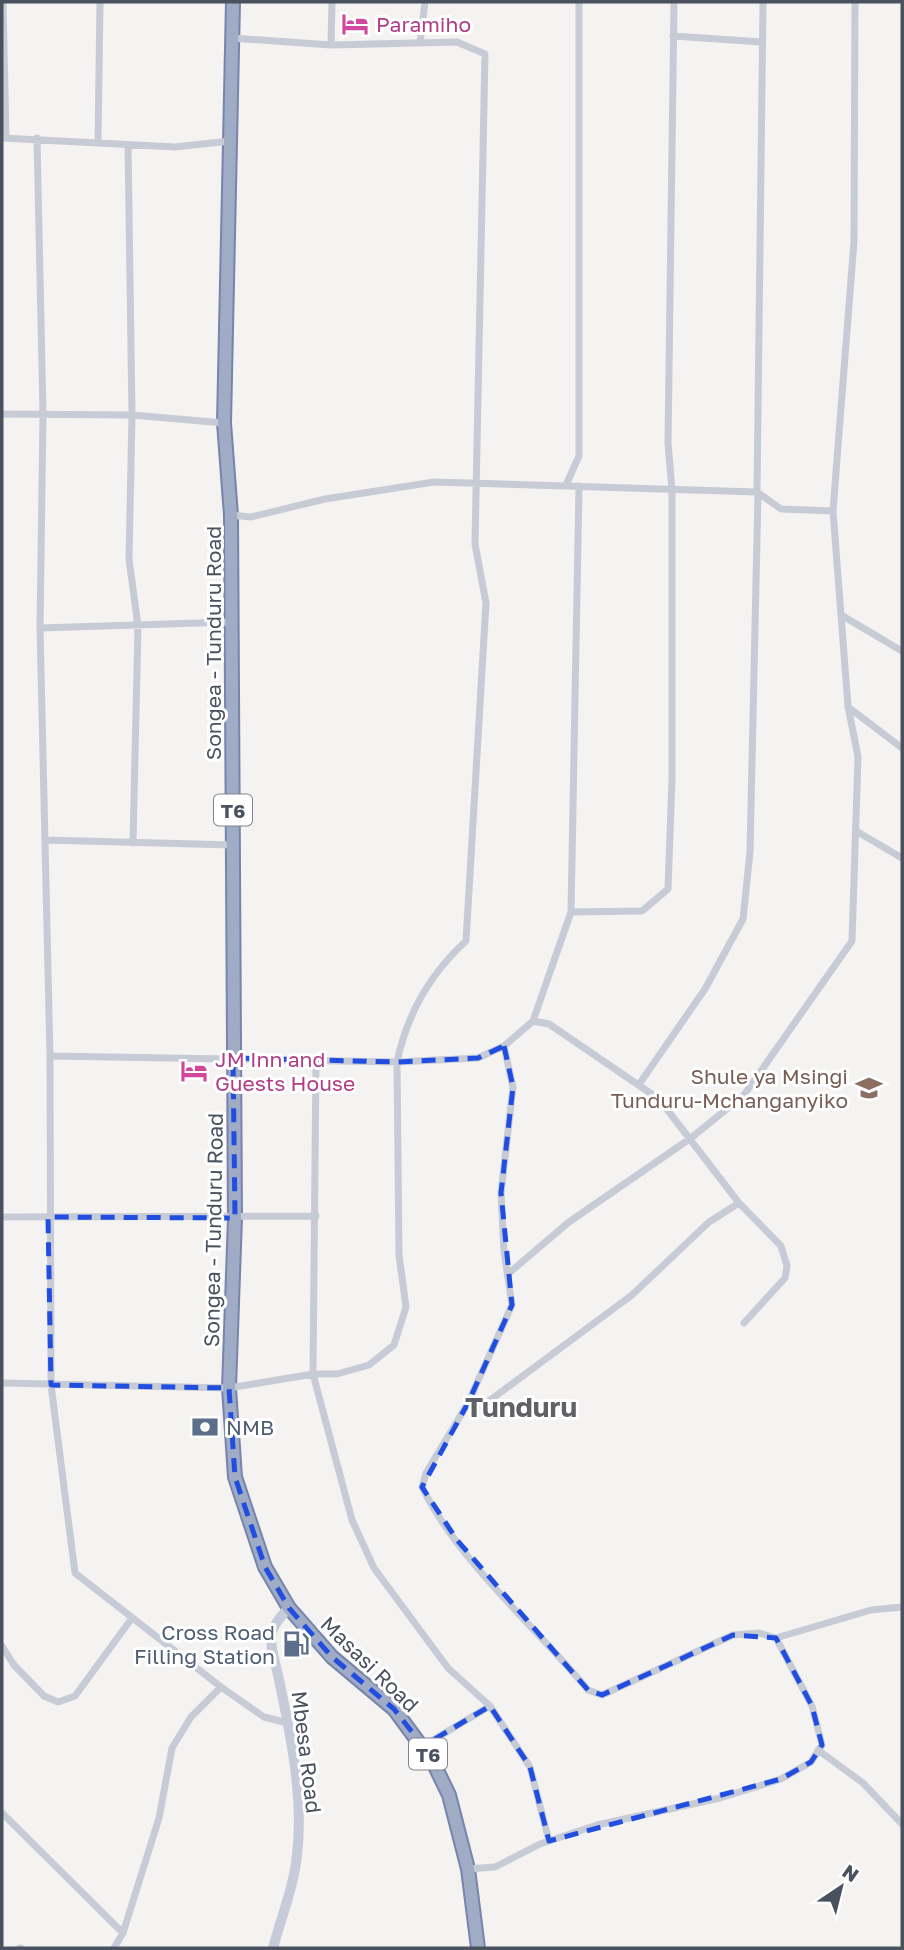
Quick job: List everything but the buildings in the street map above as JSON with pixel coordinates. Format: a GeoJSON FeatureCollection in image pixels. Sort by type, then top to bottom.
{"type":"FeatureCollection","features":[{"type":"Feature","properties":{"kind":"highway","name":"Songea - Tunduru Road"},"geometry":{"type":"LineString","coordinates":[[233,2],[230,38],[224,423],[231,515],[233,845],[234,1218],[229,1388],[235,1477],[265,1567],[289,1608]]}},
{"type":"Feature","properties":{"kind":"highway","name":"Masasi Road"},"geometry":{"type":"LineString","coordinates":[[289,1608],[332,1657],[394,1709],[423,1746],[449,1795],[468,1869],[478,1948]]}},
{"type":"Feature","properties":{"kind":"main road","name":"Mbesa Road"},"geometry":{"type":"LineString","coordinates":[[273,1948],[297,1856],[296,1788],[288,1723],[270,1637],[274,1622],[289,1608]]}},
{"type":"Feature","properties":{"kind":"street"},"geometry":{"type":"LineString","coordinates":[[3,2],[4,138],[175,147],[230,141]]}},
{"type":"Feature","properties":{"kind":"street"},"geometry":{"type":"LineString","coordinates":[[97,143],[100,2]]}},
{"type":"Feature","properties":{"kind":"street"},"geometry":{"type":"LineString","coordinates":[[331,45],[332,2]]}},
{"type":"Feature","properties":{"kind":"street"},"geometry":{"type":"LineString","coordinates":[[420,43],[425,2]]}},
{"type":"Feature","properties":{"kind":"street"},"geometry":{"type":"LineString","coordinates":[[566,485],[579,456],[579,2]]}},
{"type":"Feature","properties":{"kind":"street"},"geometry":{"type":"LineString","coordinates":[[571,912],[642,911],[668,889],[672,780],[672,490],[668,443],[674,2]]}},
{"type":"Feature","properties":{"kind":"street"},"geometry":{"type":"LineString","coordinates":[[640,1083],[705,989],[743,919],[750,852],[758,492],[762,2]]}},
{"type":"Feature","properties":{"kind":"street"},"geometry":{"type":"LineString","coordinates":[[509,1273],[569,1222],[691,1138],[744,1095],[852,942],[858,757],[848,706],[833,511],[854,242],[855,2]]}},
{"type":"Feature","properties":{"kind":"street"},"geometry":{"type":"LineString","coordinates":[[673,36],[762,42]]}},
{"type":"Feature","properties":{"kind":"street"},"geometry":{"type":"LineString","coordinates":[[2,1383],[229,1388],[313,1374],[337,1374],[369,1365],[394,1345],[406,1307],[399,1255],[397,1062],[401,1041],[434,975],[440,965],[466,941],[486,603],[475,544],[485,54],[457,42],[331,45],[230,38]]}},
{"type":"Feature","properties":{"kind":"street"},"geometry":{"type":"LineString","coordinates":[[37,138],[43,414],[40,628],[50,1056],[48,1217],[51,1385],[75,1573],[221,1687],[264,1717],[288,1723]]}},
{"type":"Feature","properties":{"kind":"street"},"geometry":{"type":"LineString","coordinates":[[128,145],[132,415],[129,559],[138,626],[133,844]]}},
{"type":"Feature","properties":{"kind":"street"},"geometry":{"type":"LineString","coordinates":[[2,414],[132,415],[224,423]]}},
{"type":"Feature","properties":{"kind":"street"},"geometry":{"type":"LineString","coordinates":[[231,515],[251,517],[325,499],[434,482],[758,492],[781,509],[833,511]]}},
{"type":"Feature","properties":{"kind":"street"},"geometry":{"type":"LineString","coordinates":[[50,1056],[397,1062],[478,1058],[504,1046],[533,1021],[571,912],[579,486]]}},
{"type":"Feature","properties":{"kind":"street"},"geometry":{"type":"LineString","coordinates":[[841,615],[902,651]]}},
{"type":"Feature","properties":{"kind":"street"},"geometry":{"type":"LineString","coordinates":[[40,628],[231,622]]}},
{"type":"Feature","properties":{"kind":"street"},"geometry":{"type":"LineString","coordinates":[[848,706],[902,748]]}},
{"type":"Feature","properties":{"kind":"street"},"geometry":{"type":"LineString","coordinates":[[856,831],[902,858]]}},
{"type":"Feature","properties":{"kind":"street"},"geometry":{"type":"LineString","coordinates":[[45,840],[233,845]]}},
{"type":"Feature","properties":{"kind":"street"},"geometry":{"type":"LineString","coordinates":[[533,1021],[549,1024],[564,1032],[640,1083],[659,1099],[739,1203],[781,1246],[787,1266],[785,1278],[744,1323]]}},
{"type":"Feature","properties":{"kind":"street"},"geometry":{"type":"LineString","coordinates":[[504,1046],[513,1087],[501,1193],[504,1251],[512,1305],[468,1403],[426,1473],[422,1487],[433,1511],[588,1690],[602,1695],[733,1636],[759,1633],[776,1638],[871,1610],[902,1607]]}},
{"type":"Feature","properties":{"kind":"street"},"geometry":{"type":"LineString","coordinates":[[316,1059],[313,1374],[352,1520],[374,1569],[448,1668],[490,1706],[530,1767],[549,1841]]}},
{"type":"Feature","properties":{"kind":"street"},"geometry":{"type":"LineString","coordinates":[[468,1403],[478,1409],[516,1381],[632,1295],[709,1222],[739,1203]]}},
{"type":"Feature","properties":{"kind":"street"},"geometry":{"type":"LineString","coordinates":[[2,1217],[316,1216]]}},
{"type":"Feature","properties":{"kind":"street"},"geometry":{"type":"LineString","coordinates":[[2,1646],[14,1665],[44,1696],[58,1702],[75,1696],[132,1618]]}},
{"type":"Feature","properties":{"kind":"street"},"geometry":{"type":"LineString","coordinates":[[468,1869],[495,1867],[549,1841],[597,1825],[719,1798],[781,1779],[811,1762],[822,1745],[812,1706],[776,1638]]}},
{"type":"Feature","properties":{"kind":"street"},"geometry":{"type":"LineString","coordinates":[[114,1948],[122,1933],[159,1818],[172,1748],[191,1717],[221,1687]]}},
{"type":"Feature","properties":{"kind":"street"},"geometry":{"type":"LineString","coordinates":[[423,1746],[490,1706]]}},
{"type":"Feature","properties":{"kind":"street"},"geometry":{"type":"LineString","coordinates":[[818,1750],[863,1783],[902,1824]]}},
{"type":"Feature","properties":{"kind":"street"},"geometry":{"type":"LineString","coordinates":[[2,1813],[122,1933]]}},
{"type":"Feature","properties":{"kind":"highlighted area"},"geometry":{"type":"Polygon","coordinates":[[[504,1046],[513,1087],[501,1193],[512,1305],[468,1403],[422,1487],[457,1540],[588,1690],[602,1695],[733,1635],[776,1638],[812,1706],[822,1745],[811,1762],[781,1779],[549,1841],[530,1767],[490,1706],[423,1746],[394,1709],[332,1657],[289,1608],[265,1567],[235,1477],[229,1388],[51,1385],[48,1217],[235,1218],[233,1058],[397,1062],[478,1058],[504,1046]]]}},
{"type":"Feature","properties":{"kind":"place","name":"Paramiho"},"geometry":{"type":"Point","coordinates":[355,24]}},
{"type":"Feature","properties":{"kind":"place","name":"JM Inn and Guests House"},"geometry":{"type":"Point","coordinates":[194,1071]}},
{"type":"Feature","properties":{"kind":"place","name":"Shule ya Msingi Tunduru-Mchanganyiko"},"geometry":{"type":"Point","coordinates":[869,1088]}},
{"type":"Feature","properties":{"kind":"place","name":"NMB"},"geometry":{"type":"Point","coordinates":[205,1427]}},
{"type":"Feature","properties":{"kind":"place","name":"Cross Road Filling Station"},"geometry":{"type":"Point","coordinates":[296,1644]}},
{"type":"Feature","properties":{"kind":"district","name":"Tunduru"},"geometry":{"type":"Point","coordinates":[521,1406]}}]}
